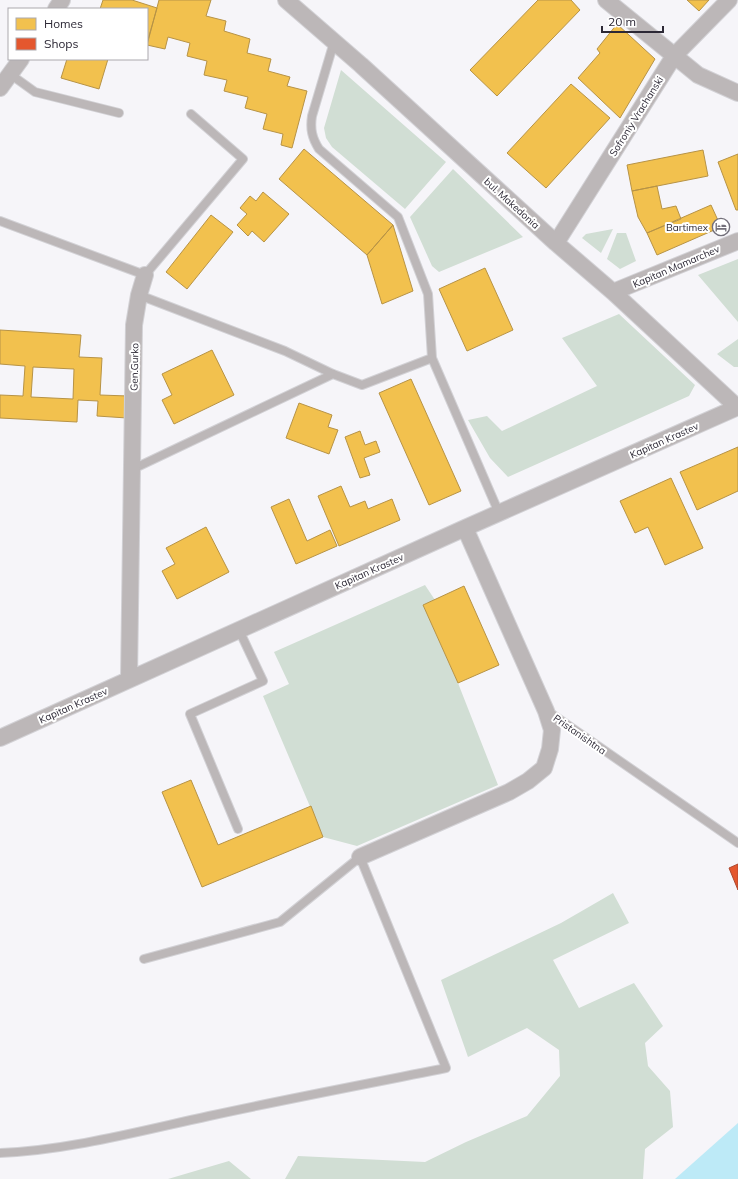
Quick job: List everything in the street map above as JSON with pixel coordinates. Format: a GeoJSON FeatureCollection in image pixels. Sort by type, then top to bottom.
{"type":"FeatureCollection","features":[{"type":"Feature","properties":{"kind":"street","name":"bul. Makedonia"},"geometry":{"type":"LineString","coordinates":[[286,0],[556,243],[614,292],[738,407]]}},
{"type":"Feature","properties":{"kind":"street"},"geometry":{"type":"LineString","coordinates":[[606,0],[698,75],[738,93]]}},
{"type":"Feature","properties":{"kind":"street","name":"Sofroniy Vrachanski"},"geometry":{"type":"LineString","coordinates":[[556,243],[674,56],[729,0]]}},
{"type":"Feature","properties":{"kind":"street"},"geometry":{"type":"LineString","coordinates":[[0,88],[19,60]]}},
{"type":"Feature","properties":{"kind":"street","name":"Kapitan Mamarchev"},"geometry":{"type":"LineString","coordinates":[[614,292],[738,241]]}},
{"type":"Feature","properties":{"kind":"street","name":"Gen.Gurko"},"geometry":{"type":"LineString","coordinates":[[129,679],[134,325],[139,295],[145,275]]}},
{"type":"Feature","properties":{"kind":"street","name":"Kapitan Krastev"},"geometry":{"type":"LineString","coordinates":[[0,738],[465,528],[738,407]]}},
{"type":"Feature","properties":{"kind":"street","name":"Pristanishtna"},"geometry":{"type":"LineString","coordinates":[[465,528],[546,711]]}},
{"type":"Feature","properties":{"kind":"street"},"geometry":{"type":"LineString","coordinates":[[360,857],[508,792],[528,781],[544,768],[550,749],[552,730],[546,711]]}},
{"type":"Feature","properties":{"kind":"lane"},"geometry":{"type":"LineString","coordinates":[[334,42],[312,116],[311,128],[314,140],[319,149],[398,217],[428,294],[432,358],[499,513]]}},
{"type":"Feature","properties":{"kind":"lane"},"geometry":{"type":"LineString","coordinates":[[10,74],[35,92],[119,112]]}},
{"type":"Feature","properties":{"kind":"lane","name":"Gen.Gurko"},"geometry":{"type":"LineString","coordinates":[[145,275],[243,159],[191,114]]}},
{"type":"Feature","properties":{"kind":"lane"},"geometry":{"type":"LineString","coordinates":[[0,222],[145,275]]}},
{"type":"Feature","properties":{"kind":"lane"},"geometry":{"type":"LineString","coordinates":[[139,295],[285,350],[333,374],[362,385],[432,358]]}},
{"type":"Feature","properties":{"kind":"lane"},"geometry":{"type":"LineString","coordinates":[[133,469],[333,374]]}},
{"type":"Feature","properties":{"kind":"lane"},"geometry":{"type":"LineString","coordinates":[[238,829],[190,714],[263,681],[239,630]]}},
{"type":"Feature","properties":{"kind":"lane","name":"Pristanishtna"},"geometry":{"type":"LineString","coordinates":[[546,711],[738,843]]}},
{"type":"Feature","properties":{"kind":"lane"},"geometry":{"type":"LineString","coordinates":[[0,1153],[21,1152],[91,1142],[238,1110],[446,1068],[360,857],[280,922],[144,959]]}},
{"type":"Feature","properties":{"kind":"shaded area"},"geometry":{"type":"Polygon","coordinates":[[[341,70],[446,162],[405,209],[332,147],[326,138],[324,128],[341,70]]]}},
{"type":"Feature","properties":{"kind":"shaded area"},"geometry":{"type":"Polygon","coordinates":[[[453,169],[523,237],[439,272],[432,266],[410,217],[453,169]]]}},
{"type":"Feature","properties":{"kind":"shaded area"},"geometry":{"type":"Polygon","coordinates":[[[613,229],[601,253],[582,238],[586,234],[613,229]]]}},
{"type":"Feature","properties":{"kind":"shaded area"},"geometry":{"type":"Polygon","coordinates":[[[617,233],[626,233],[636,261],[620,269],[607,259],[617,233]]]}},
{"type":"Feature","properties":{"kind":"shaded area"},"geometry":{"type":"Polygon","coordinates":[[[738,259],[738,322],[698,275],[738,259]]]}},
{"type":"Feature","properties":{"kind":"shaded area"},"geometry":{"type":"Polygon","coordinates":[[[619,314],[695,385],[689,396],[508,477],[490,458],[468,420],[487,416],[502,431],[597,386],[562,338],[619,314]]]}},
{"type":"Feature","properties":{"kind":"shaded area"},"geometry":{"type":"Polygon","coordinates":[[[738,339],[738,367],[734,367],[717,354],[738,339]]]}},
{"type":"Feature","properties":{"kind":"shaded area"},"geometry":{"type":"Polygon","coordinates":[[[425,585],[435,600],[423,605],[458,683],[498,785],[357,846],[323,837],[263,696],[289,684],[274,652],[425,585]]]}},
{"type":"Feature","properties":{"kind":"shaded area"},"geometry":{"type":"Polygon","coordinates":[[[613,893],[629,923],[553,960],[579,1008],[634,983],[663,1026],[645,1043],[648,1066],[670,1091],[673,1127],[645,1149],[643,1179],[285,1179],[298,1156],[425,1162],[466,1142],[527,1116],[560,1076],[559,1050],[527,1028],[468,1057],[441,980],[561,923],[613,893]]]}},
{"type":"Feature","properties":{"kind":"shaded area"},"geometry":{"type":"Polygon","coordinates":[[[229,1161],[251,1179],[168,1179],[229,1161]]]}},
{"type":"Feature","properties":{"kind":"water"},"geometry":{"type":"Polygon","coordinates":[[[738,1123],[738,1179],[675,1179],[738,1123]]]}},
{"type":"Feature","properties":{"kind":"building: Homes"},"geometry":{"type":"Polygon","coordinates":[[[103,0],[132,0],[157,8],[148,40],[148,8],[100,8],[103,0]]]}},
{"type":"Feature","properties":{"kind":"building: Homes"},"geometry":{"type":"Polygon","coordinates":[[[159,0],[211,0],[206,16],[226,21],[224,31],[250,39],[247,53],[271,59],[268,71],[290,77],[287,86],[307,91],[292,148],[281,145],[283,134],[263,129],[267,114],[245,108],[248,97],[224,91],[227,80],[204,75],[207,61],[187,56],[190,43],[168,37],[165,49],[148,45],[159,0]]]}},
{"type":"Feature","properties":{"kind":"building: Homes"},"geometry":{"type":"Polygon","coordinates":[[[538,0],[571,0],[580,10],[497,96],[470,70],[538,0]]]}},
{"type":"Feature","properties":{"kind":"building: Homes"},"geometry":{"type":"Polygon","coordinates":[[[687,0],[709,0],[699,11],[687,0]]]}},
{"type":"Feature","properties":{"kind":"building: Homes"},"geometry":{"type":"Polygon","coordinates":[[[617,24],[655,59],[620,118],[578,78],[600,53],[597,49],[617,24]]]}},
{"type":"Feature","properties":{"kind":"building: Homes"},"geometry":{"type":"Polygon","coordinates":[[[67,60],[108,60],[99,89],[61,78],[67,60]]]}},
{"type":"Feature","properties":{"kind":"building: Homes"},"geometry":{"type":"Polygon","coordinates":[[[571,84],[610,118],[546,188],[507,153],[571,84]]]}},
{"type":"Feature","properties":{"kind":"building: Homes"},"geometry":{"type":"Polygon","coordinates":[[[304,149],[393,225],[367,255],[279,179],[304,149]]]}},
{"type":"Feature","properties":{"kind":"building: Homes"},"geometry":{"type":"Polygon","coordinates":[[[703,150],[708,176],[632,191],[627,165],[703,150]]]}},
{"type":"Feature","properties":{"kind":"building: Homes"},"geometry":{"type":"Polygon","coordinates":[[[738,154],[738,210],[736,210],[718,162],[738,154]]]}},
{"type":"Feature","properties":{"kind":"building: Homes"},"geometry":{"type":"Polygon","coordinates":[[[657,186],[662,209],[676,206],[681,219],[647,233],[638,217],[632,191],[657,186]]]}},
{"type":"Feature","properties":{"kind":"building: Homes"},"geometry":{"type":"Polygon","coordinates":[[[263,192],[289,214],[264,242],[252,231],[248,236],[237,225],[247,214],[240,208],[250,196],[256,201],[263,192]]]}},
{"type":"Feature","properties":{"kind":"building: Homes"},"geometry":{"type":"Polygon","coordinates":[[[711,205],[721,227],[657,255],[647,233],[711,205]]]}},
{"type":"Feature","properties":{"kind":"building: Homes"},"geometry":{"type":"Polygon","coordinates":[[[211,215],[233,232],[187,289],[166,272],[211,215]]]}},
{"type":"Feature","properties":{"kind":"building: Homes"},"geometry":{"type":"Polygon","coordinates":[[[393,225],[413,291],[382,304],[367,255],[393,225]]]}},
{"type":"Feature","properties":{"kind":"building: Homes"},"geometry":{"type":"Polygon","coordinates":[[[485,268],[513,330],[467,351],[439,289],[485,268]]]}},
{"type":"Feature","properties":{"kind":"building: Homes"},"geometry":{"type":"Polygon","coordinates":[[[0,330],[81,335],[79,357],[102,358],[100,395],[128,396],[127,418],[97,416],[98,401],[78,400],[77,422],[0,418],[0,395],[23,396],[25,366],[0,364],[0,330]],[[33,367],[31,397],[73,399],[74,369],[33,367]]]}},
{"type":"Feature","properties":{"kind":"building: Homes"},"geometry":{"type":"Polygon","coordinates":[[[212,350],[234,395],[174,424],[162,400],[172,395],[162,374],[212,350]]]}},
{"type":"Feature","properties":{"kind":"building: Homes"},"geometry":{"type":"Polygon","coordinates":[[[411,379],[461,491],[429,505],[379,393],[411,379]]]}},
{"type":"Feature","properties":{"kind":"building: Homes"},"geometry":{"type":"Polygon","coordinates":[[[299,403],[332,415],[328,427],[338,430],[329,454],[286,438],[299,403]]]}},
{"type":"Feature","properties":{"kind":"building: Homes"},"geometry":{"type":"Polygon","coordinates":[[[360,431],[365,445],[376,441],[380,452],[364,458],[370,475],[360,478],[345,437],[360,431]]]}},
{"type":"Feature","properties":{"kind":"building: Homes"},"geometry":{"type":"Polygon","coordinates":[[[738,447],[738,491],[697,510],[680,472],[738,447]]]}},
{"type":"Feature","properties":{"kind":"building: Homes"},"geometry":{"type":"Polygon","coordinates":[[[671,478],[703,548],[665,565],[648,527],[635,533],[620,501],[671,478]]]}},
{"type":"Feature","properties":{"kind":"building: Homes"},"geometry":{"type":"Polygon","coordinates":[[[341,486],[350,507],[365,501],[368,509],[392,499],[400,520],[339,546],[318,496],[341,486]]]}},
{"type":"Feature","properties":{"kind":"building: Homes"},"geometry":{"type":"Polygon","coordinates":[[[289,499],[307,541],[330,530],[337,546],[296,564],[271,507],[289,499]]]}},
{"type":"Feature","properties":{"kind":"building: Homes"},"geometry":{"type":"Polygon","coordinates":[[[206,527],[229,572],[177,599],[162,571],[175,564],[166,548],[206,527]]]}},
{"type":"Feature","properties":{"kind":"building: Homes"},"geometry":{"type":"Polygon","coordinates":[[[464,586],[499,665],[458,683],[423,605],[464,586]]]}},
{"type":"Feature","properties":{"kind":"building: Homes"},"geometry":{"type":"Polygon","coordinates":[[[191,780],[218,845],[311,806],[323,837],[202,887],[162,792],[191,780]]]}},
{"type":"Feature","properties":{"kind":"building: Shops"},"geometry":{"type":"Polygon","coordinates":[[[738,864],[738,890],[729,868],[738,864]]]}},
{"type":"Feature","properties":{"kind":"place","name":"Bartimex"},"geometry":{"type":"Point","coordinates":[721,227]}}]}
